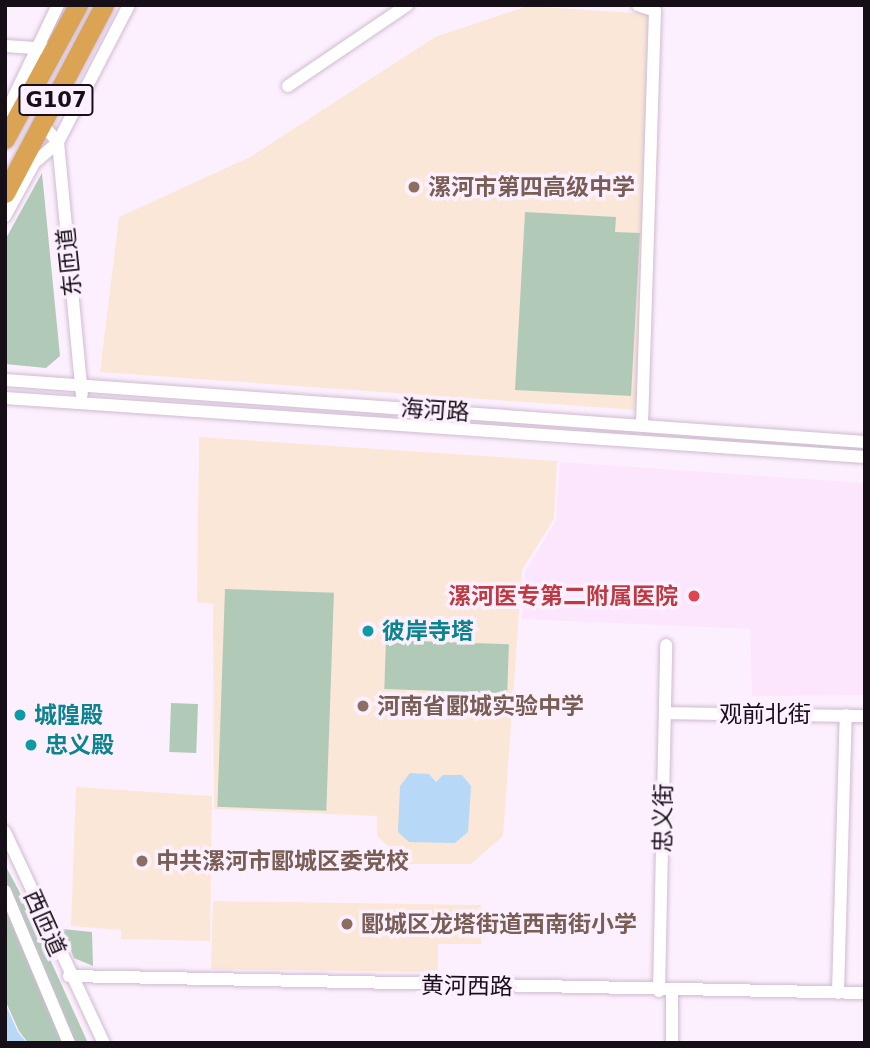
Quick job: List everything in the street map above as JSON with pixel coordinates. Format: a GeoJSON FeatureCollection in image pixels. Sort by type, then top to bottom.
{"type":"FeatureCollection","features":[{"type":"Feature","properties":{"kind":"highway","name":"G107"},"geometry":{"type":"LineString","coordinates":[[5,139],[48,49],[78,5]]}},
{"type":"Feature","properties":{"kind":"highway","name":"G107"},"geometry":{"type":"LineString","coordinates":[[5,193],[104,5]]}},
{"type":"Feature","properties":{"kind":"street"},"geometry":{"type":"LineString","coordinates":[[5,115],[48,49],[58,5]]}},
{"type":"Feature","properties":{"kind":"street"},"geometry":{"type":"LineString","coordinates":[[5,216],[34,163],[58,142],[129,5]]}},
{"type":"Feature","properties":{"kind":"street"},"geometry":{"type":"LineString","coordinates":[[288,86],[407,5]]}},
{"type":"Feature","properties":{"kind":"street"},"geometry":{"type":"LineString","coordinates":[[638,5],[655,11],[642,424]]}},
{"type":"Feature","properties":{"kind":"street"},"geometry":{"type":"LineString","coordinates":[[5,46],[48,49]]}},
{"type":"Feature","properties":{"kind":"street"},"geometry":{"type":"LineString","coordinates":[[43,125],[58,142]]}},
{"type":"Feature","properties":{"kind":"street","name":"东匝道"},"geometry":{"type":"LineString","coordinates":[[58,142],[83,404]]}},
{"type":"Feature","properties":{"kind":"street","name":"海河路"},"geometry":{"type":"LineString","coordinates":[[5,380],[865,442]]}},
{"type":"Feature","properties":{"kind":"street","name":"海河路"},"geometry":{"type":"LineString","coordinates":[[5,398],[865,457]]}},
{"type":"Feature","properties":{"kind":"street","name":"忠义街"},"geometry":{"type":"LineString","coordinates":[[666,645],[666,991],[672,1043]]}},
{"type":"Feature","properties":{"kind":"street","name":"观前北街"},"geometry":{"type":"LineString","coordinates":[[665,713],[865,716]]}},
{"type":"Feature","properties":{"kind":"street"},"geometry":{"type":"LineString","coordinates":[[838,993],[846,715]]}},
{"type":"Feature","properties":{"kind":"street","name":"西匝道"},"geometry":{"type":"LineString","coordinates":[[5,832],[69,976],[104,1043]]}},
{"type":"Feature","properties":{"kind":"street"},"geometry":{"type":"LineString","coordinates":[[5,891],[69,1043]]}},
{"type":"Feature","properties":{"kind":"street","name":"黄河西路"},"geometry":{"type":"LineString","coordinates":[[69,976],[666,991],[865,993]]}},
{"type":"Feature","properties":{"kind":"shaded area","name":"漯河市第四高级中学"},"geometry":{"type":"Polygon","coordinates":[[[527,6],[648,14],[637,410],[100,372],[119,217],[250,157],[435,37],[527,6]]]}},
{"type":"Feature","properties":{"kind":"shaded area","name":"河南省郾城实验中学"},"geometry":{"type":"Polygon","coordinates":[[[199,437],[557,461],[554,519],[522,570],[503,836],[471,864],[408,864],[377,836],[377,816],[214,809],[213,604],[197,602],[199,437]]]}},
{"type":"Feature","properties":{"kind":"shaded area","name":"漯河医专第二附属医院"},"geometry":{"type":"Polygon","coordinates":[[[560,462],[865,483],[865,695],[752,696],[750,629],[522,619],[525,572],[556,520],[560,462]]]}},
{"type":"Feature","properties":{"kind":"shaded area","name":"中共漯河市郾城区委党校"},"geometry":{"type":"Polygon","coordinates":[[[76,787],[212,796],[210,941],[121,939],[121,930],[71,926],[76,787]]]}},
{"type":"Feature","properties":{"kind":"shaded area","name":"郾城区龙塔街道西南街小学"},"geometry":{"type":"Polygon","coordinates":[[[213,901],[481,905],[481,944],[438,944],[438,972],[211,969],[213,901]]]}},
{"type":"Feature","properties":{"kind":"green space"},"geometry":{"type":"Polygon","coordinates":[[[42,173],[60,356],[46,368],[5,364],[5,240],[42,173]]]}},
{"type":"Feature","properties":{"kind":"green space"},"geometry":{"type":"Polygon","coordinates":[[[525,212],[616,217],[615,232],[640,233],[631,396],[515,390],[525,212]]]}},
{"type":"Feature","properties":{"kind":"green space"},"geometry":{"type":"Polygon","coordinates":[[[225,589],[334,593],[326,811],[217,807],[225,589]]]}},
{"type":"Feature","properties":{"kind":"green space"},"geometry":{"type":"Polygon","coordinates":[[[386,640],[509,644],[507,693],[384,689],[386,640]]]}},
{"type":"Feature","properties":{"kind":"green space"},"geometry":{"type":"Polygon","coordinates":[[[171,703],[198,704],[196,753],[169,752],[171,703]]]}},
{"type":"Feature","properties":{"kind":"green space"},"geometry":{"type":"Polygon","coordinates":[[[5,865],[88,1043],[28,1043],[19,1031],[5,1000],[5,865]]]}},
{"type":"Feature","properties":{"kind":"green space"},"geometry":{"type":"Polygon","coordinates":[[[62,929],[92,932],[93,966],[74,958],[62,929]]]}},
{"type":"Feature","properties":{"kind":"water"},"geometry":{"type":"Polygon","coordinates":[[[410,773],[429,774],[436,782],[443,775],[462,775],[471,786],[468,832],[455,843],[409,842],[398,832],[400,786],[410,773]]]}},
{"type":"Feature","properties":{"kind":"water"},"geometry":{"type":"Polygon","coordinates":[[[5,1003],[18,1032],[27,1043],[5,1043],[5,1003]]]}},
{"type":"Feature","properties":{"kind":"place","name":"漯河市第四高级中学"},"geometry":{"type":"Point","coordinates":[414,187]}},
{"type":"Feature","properties":{"kind":"place","name":"漯河医专第二附属医院"},"geometry":{"type":"Point","coordinates":[694,596]}},
{"type":"Feature","properties":{"kind":"place","name":"彼岸寺塔"},"geometry":{"type":"Point","coordinates":[368,631]}},
{"type":"Feature","properties":{"kind":"place","name":"河南省郾城实验中学"},"geometry":{"type":"Point","coordinates":[363,706]}},
{"type":"Feature","properties":{"kind":"place","name":"城隍殿"},"geometry":{"type":"Point","coordinates":[20,715]}},
{"type":"Feature","properties":{"kind":"place","name":"忠义殿"},"geometry":{"type":"Point","coordinates":[31,745]}},
{"type":"Feature","properties":{"kind":"place","name":"中共漯河市郾城区委党校"},"geometry":{"type":"Point","coordinates":[142,861]}},
{"type":"Feature","properties":{"kind":"place","name":"郾城区龙塔街道西南街小学"},"geometry":{"type":"Point","coordinates":[347,924]}}]}
